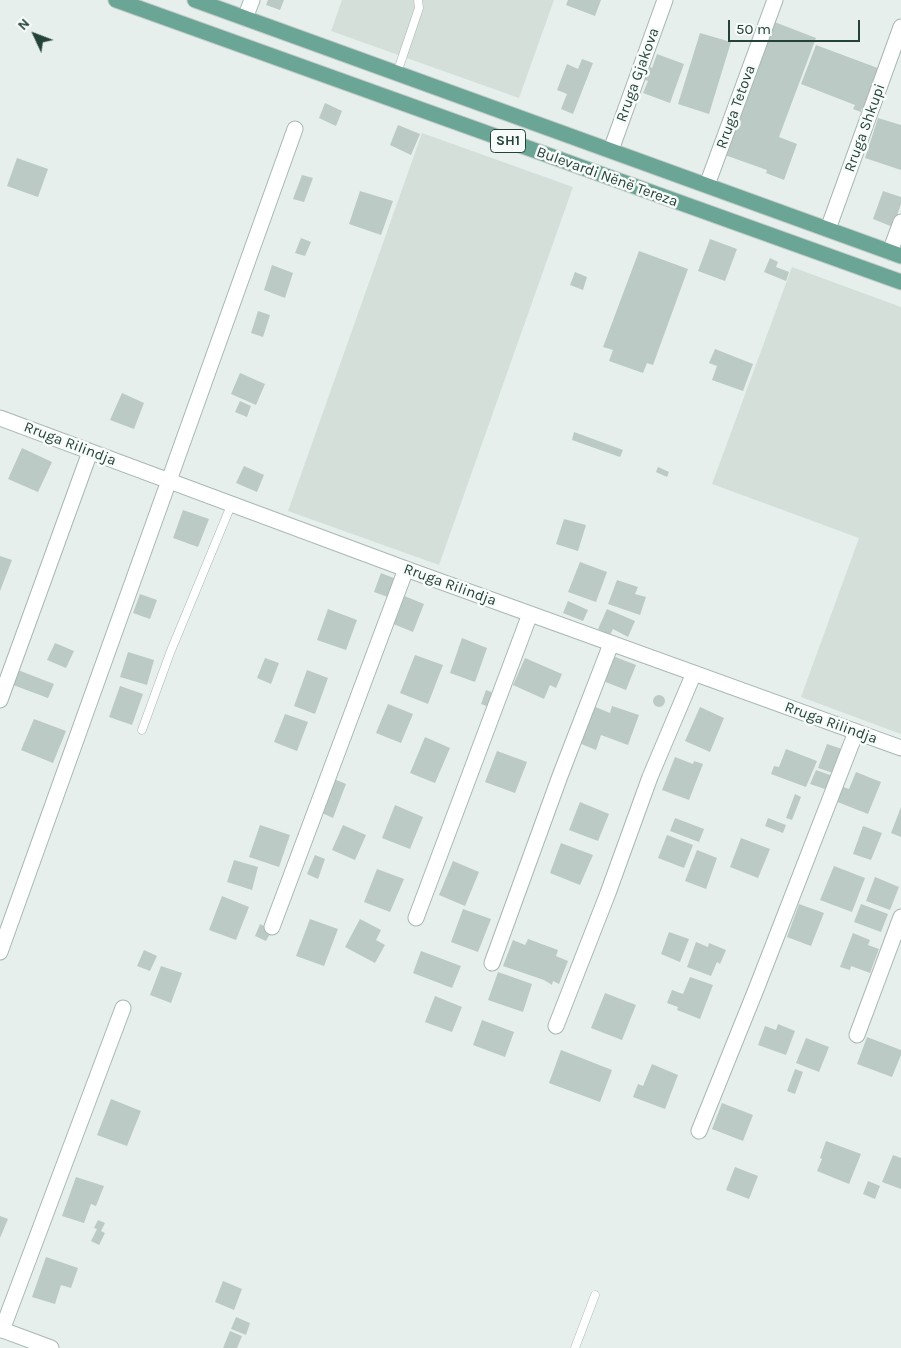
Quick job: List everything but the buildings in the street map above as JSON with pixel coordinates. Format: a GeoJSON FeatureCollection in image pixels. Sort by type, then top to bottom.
{"type":"FeatureCollection","features":[{"type":"Feature","properties":{"kind":"main road","name":"Bulevardi Nënë Tereza"},"geometry":{"type":"LineString","coordinates":[[116,0],[901,282]]}},
{"type":"Feature","properties":{"kind":"main road","name":"Bulevardi Nënë Tereza"},"geometry":{"type":"LineString","coordinates":[[195,0],[896,254]]}},
{"type":"Feature","properties":{"kind":"street"},"geometry":{"type":"LineString","coordinates":[[245,18],[252,0]]}},
{"type":"Feature","properties":{"kind":"street","name":"Rruga Gjakova"},"geometry":{"type":"LineString","coordinates":[[611,150],[665,0]]}},
{"type":"Feature","properties":{"kind":"street","name":"Rruga Tetova"},"geometry":{"type":"LineString","coordinates":[[707,185],[775,0]]}},
{"type":"Feature","properties":{"kind":"street","name":"Rruga Shkupi"},"geometry":{"type":"LineString","coordinates":[[828,229],[901,27]]}},
{"type":"Feature","properties":{"kind":"street"},"geometry":{"type":"LineString","coordinates":[[0,952],[295,129]]}},
{"type":"Feature","properties":{"kind":"street"},"geometry":{"type":"LineString","coordinates":[[896,254],[901,222]]}},
{"type":"Feature","properties":{"kind":"street","name":"Rruga Rilindja"},"geometry":{"type":"LineString","coordinates":[[0,418],[406,569],[901,748]]}},
{"type":"Feature","properties":{"kind":"street"},"geometry":{"type":"LineString","coordinates":[[0,700],[90,452]]}},
{"type":"Feature","properties":{"kind":"street"},"geometry":{"type":"LineString","coordinates":[[272,927],[406,569]]}},
{"type":"Feature","properties":{"kind":"street"},"geometry":{"type":"LineString","coordinates":[[416,918],[530,614]]}},
{"type":"Feature","properties":{"kind":"street"},"geometry":{"type":"LineString","coordinates":[[492,963],[560,776],[611,644]]}},
{"type":"Feature","properties":{"kind":"street"},"geometry":{"type":"LineString","coordinates":[[556,1026],[608,893],[650,777],[694,673]]}},
{"type":"Feature","properties":{"kind":"street"},"geometry":{"type":"LineString","coordinates":[[699,1131],[758,987],[856,732]]}},
{"type":"Feature","properties":{"kind":"street"},"geometry":{"type":"LineString","coordinates":[[857,1035],[901,916]]}},
{"type":"Feature","properties":{"kind":"street"},"geometry":{"type":"LineString","coordinates":[[51,1348],[1,1330],[123,1008]]}},
{"type":"Feature","properties":{"kind":"lane"},"geometry":{"type":"LineString","coordinates":[[396,73],[419,8],[418,0]]}},
{"type":"Feature","properties":{"kind":"lane"},"geometry":{"type":"LineString","coordinates":[[142,730],[170,653],[232,504]]}},
{"type":"Feature","properties":{"kind":"lane"},"geometry":{"type":"LineString","coordinates":[[575,1348],[595,1295]]}},
{"type":"Feature","properties":{"kind":"shaded area"},"geometry":{"type":"Polygon","coordinates":[[[342,0],[554,0],[519,98],[331,31],[342,0]]]}},
{"type":"Feature","properties":{"kind":"shaded area"},"geometry":{"type":"Polygon","coordinates":[[[422,133],[573,187],[439,565],[288,511],[422,133]]]}},
{"type":"Feature","properties":{"kind":"shaded area"},"geometry":{"type":"Polygon","coordinates":[[[792,267],[901,307],[901,734],[801,697],[859,538],[712,484],[792,267]]]}}]}
